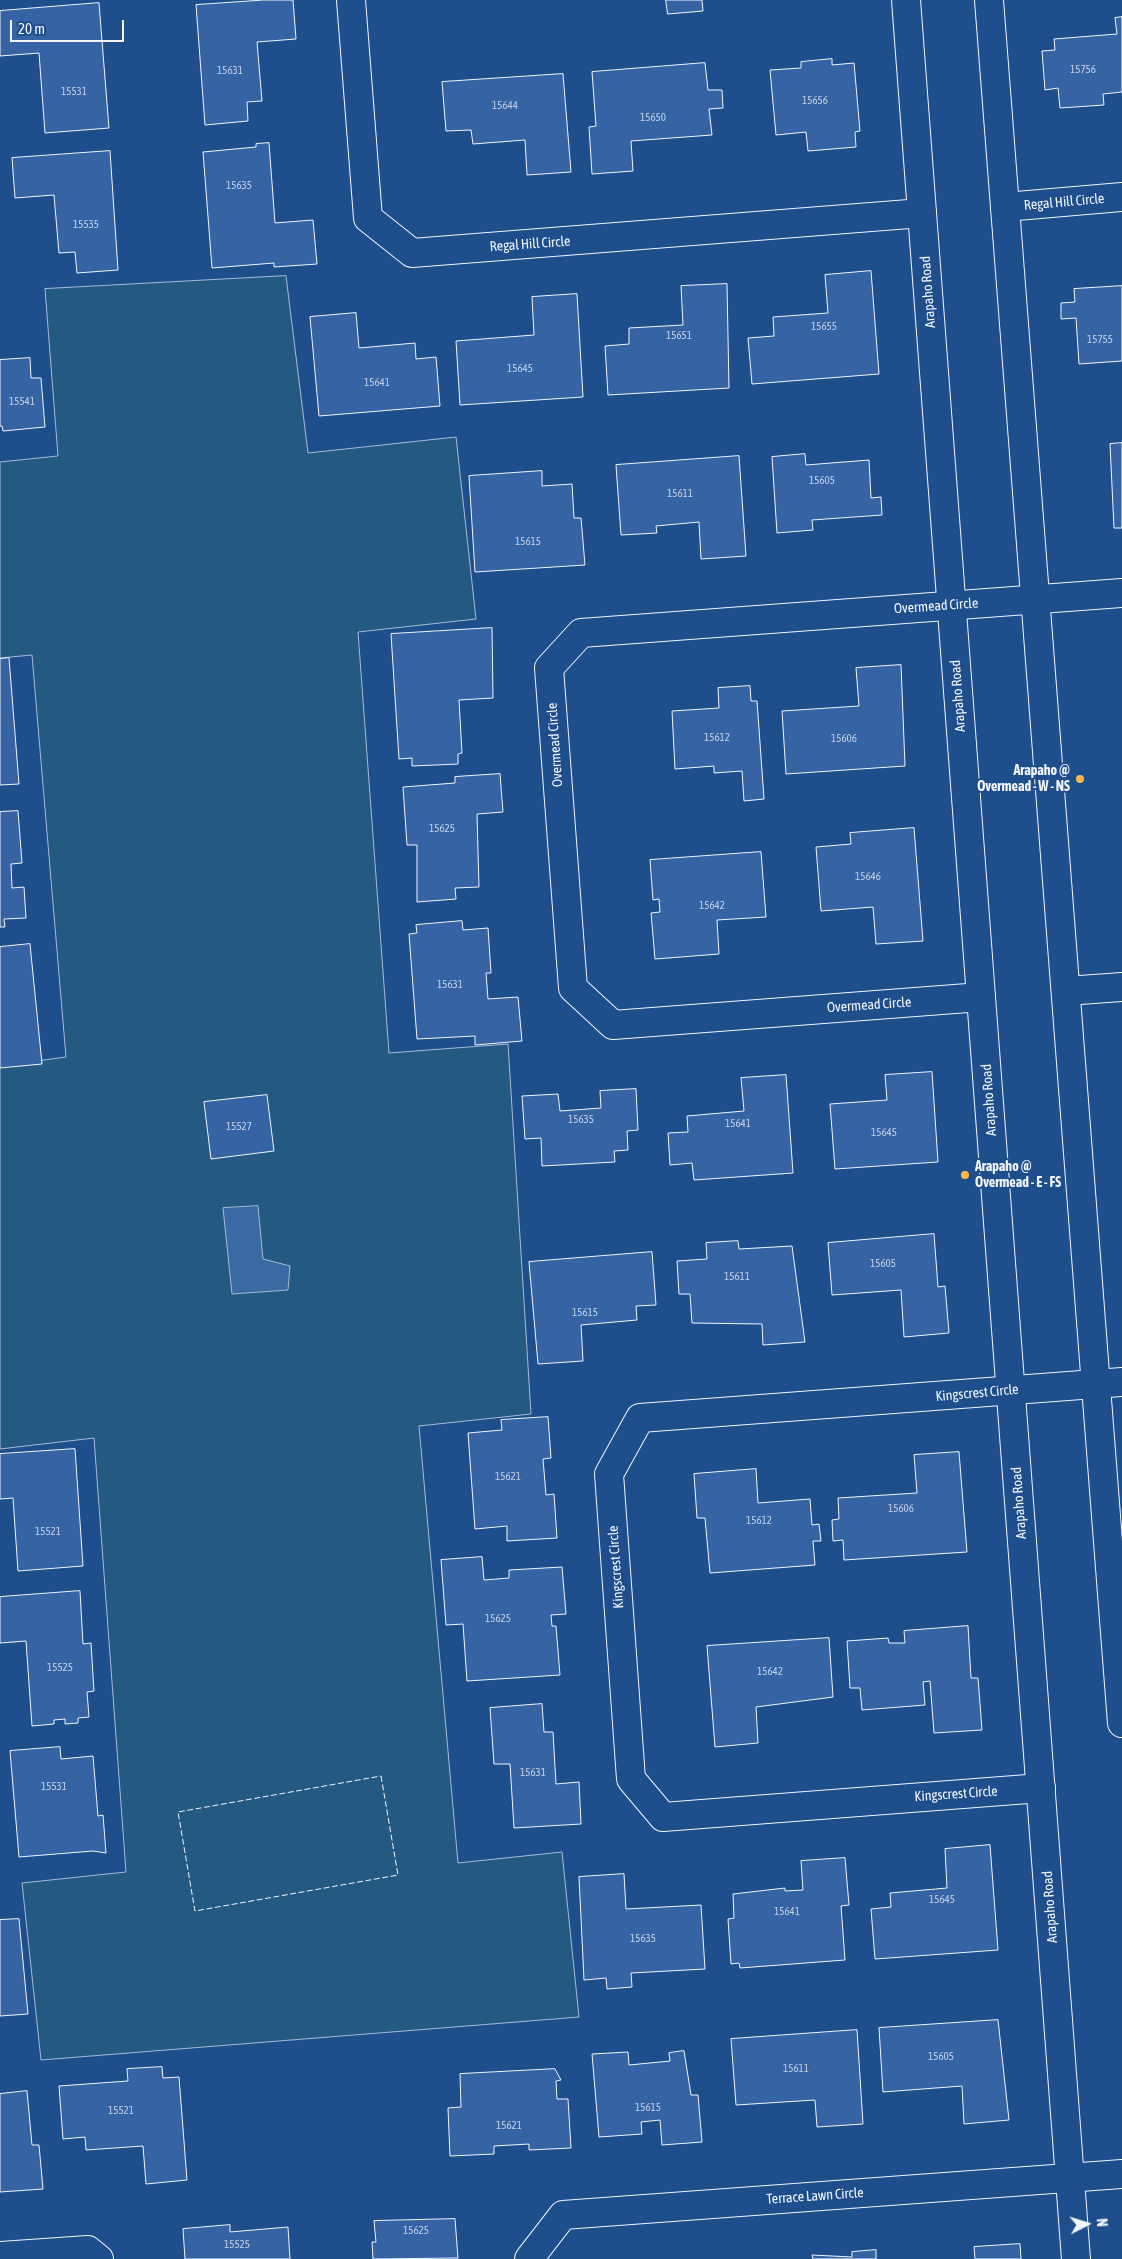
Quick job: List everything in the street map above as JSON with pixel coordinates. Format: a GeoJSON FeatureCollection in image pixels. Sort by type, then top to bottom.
{"type":"FeatureCollection","features":[{"type":"Feature","properties":{"kind":"street","name":"Regal Hill Circle"},"geometry":{"type":"LineString","coordinates":[[351,0],[368,218],[412,253],[922,213]]}},
{"type":"Feature","properties":{"kind":"street","name":"Arapaho Road"},"geometry":{"type":"LineString","coordinates":[[906,0],[1076,2259]]}},
{"type":"Feature","properties":{"kind":"street"},"geometry":{"type":"LineString","coordinates":[[989,0],[1066,991],[1109,1383],[1122,1723]]}},
{"type":"Feature","properties":{"kind":"street","name":"Regal Hill Circle"},"geometry":{"type":"LineString","coordinates":[[1005,207],[1122,197]]}},
{"type":"Feature","properties":{"kind":"street","name":"Overmead Circle"},"geometry":{"type":"LineString","coordinates":[[981,997],[613,1025],[573,988],[550,668],[581,634],[1122,593]]}},
{"type":"Feature","properties":{"kind":"street"},"geometry":{"type":"LineString","coordinates":[[1066,991],[1122,987]]}},
{"type":"Feature","properties":{"kind":"street","name":"Kingscrest Circle"},"geometry":{"type":"LineString","coordinates":[[1041,1788],[663,1817],[631,1779],[609,1474],[640,1418],[1109,1383]]}},
{"type":"Feature","properties":{"kind":"street","name":"Terrace Lawn Circle"},"geometry":{"type":"LineString","coordinates":[[529,2259],[563,2215],[1122,2174]]}},
{"type":"Feature","properties":{"kind":"street"},"geometry":{"type":"LineString","coordinates":[[0,2256],[88,2250],[99,2259]]}},
{"type":"Feature","properties":{"kind":"shaded area"},"geometry":{"type":"Polygon","coordinates":[[[286,276],[308,453],[456,437],[476,619],[358,632],[389,1053],[508,1044],[531,1414],[419,1426],[458,1863],[562,1852],[579,2017],[41,2060],[22,1883],[126,1872],[94,1438],[0,1449],[0,1066],[66,1057],[32,655],[0,658],[0,462],[58,456],[45,289],[286,276]]]}},
{"type":"Feature","properties":{"kind":"shaded area"},"geometry":{"type":"Polygon","coordinates":[[[258,1206],[263,1259],[290,1266],[288,1290],[232,1294],[223,1208],[258,1206]]]}},
{"type":"Feature","properties":{"kind":"building"},"geometry":{"type":"Polygon","coordinates":[[[293,0],[296,39],[257,42],[262,101],[247,102],[248,121],[205,125],[196,5],[293,0]]]}},
{"type":"Feature","properties":{"kind":"building"},"geometry":{"type":"Polygon","coordinates":[[[666,0],[702,0],[703,11],[668,14],[666,0]]]}},
{"type":"Feature","properties":{"kind":"building"},"geometry":{"type":"Polygon","coordinates":[[[99,3],[109,128],[45,133],[39,53],[0,56],[0,11],[99,3]]]}},
{"type":"Feature","properties":{"kind":"building"},"geometry":{"type":"Polygon","coordinates":[[[1122,17],[1122,92],[1103,94],[1104,105],[1060,108],[1058,88],[1045,90],[1042,51],[1055,50],[1054,39],[1117,34],[1115,18],[1122,17]]]}},
{"type":"Feature","properties":{"kind":"building"},"geometry":{"type":"Polygon","coordinates":[[[832,59],[832,65],[854,63],[860,131],[855,132],[856,147],[808,151],[806,132],[776,135],[770,70],[801,68],[801,62],[832,59]]]}},
{"type":"Feature","properties":{"kind":"building"},"geometry":{"type":"Polygon","coordinates":[[[705,63],[708,90],[722,90],[723,108],[709,109],[712,135],[631,141],[633,171],[592,174],[589,127],[596,126],[592,72],[705,63]]]}},
{"type":"Feature","properties":{"kind":"building"},"geometry":{"type":"Polygon","coordinates":[[[563,74],[571,172],[527,175],[525,140],[473,144],[471,130],[446,131],[442,82],[563,74]]]}},
{"type":"Feature","properties":{"kind":"building"},"geometry":{"type":"Polygon","coordinates":[[[269,143],[275,223],[313,220],[317,264],[274,267],[274,263],[212,268],[203,152],[256,147],[256,144],[269,143]]]}},
{"type":"Feature","properties":{"kind":"building"},"geometry":{"type":"Polygon","coordinates":[[[110,151],[118,270],[77,273],[75,252],[59,253],[54,195],[15,198],[12,158],[110,151]]]}},
{"type":"Feature","properties":{"kind":"building"},"geometry":{"type":"Polygon","coordinates":[[[871,271],[879,374],[752,384],[748,338],[774,336],[773,317],[828,313],[825,275],[871,271]]]}},
{"type":"Feature","properties":{"kind":"building"},"geometry":{"type":"Polygon","coordinates":[[[727,284],[729,388],[608,395],[605,346],[629,344],[629,328],[683,325],[681,286],[727,284]]]}},
{"type":"Feature","properties":{"kind":"building"},"geometry":{"type":"Polygon","coordinates":[[[1122,286],[1122,361],[1079,364],[1076,318],[1061,319],[1061,303],[1075,302],[1074,289],[1122,286]]]}},
{"type":"Feature","properties":{"kind":"building"},"geometry":{"type":"Polygon","coordinates":[[[577,294],[583,397],[460,405],[456,341],[534,335],[532,297],[577,294]]]}},
{"type":"Feature","properties":{"kind":"building"},"geometry":{"type":"Polygon","coordinates":[[[356,313],[359,348],[415,343],[416,359],[436,357],[440,406],[319,416],[310,317],[356,313]]]}},
{"type":"Feature","properties":{"kind":"building"},"geometry":{"type":"Polygon","coordinates":[[[30,358],[31,378],[41,378],[45,427],[3,431],[2,426],[0,426],[0,360],[30,358]]]}},
{"type":"Feature","properties":{"kind":"building"},"geometry":{"type":"Polygon","coordinates":[[[1122,443],[1122,528],[1114,528],[1110,444],[1122,443]]]}},
{"type":"Feature","properties":{"kind":"building"},"geometry":{"type":"Polygon","coordinates":[[[805,454],[806,465],[869,460],[871,498],[881,497],[882,515],[812,520],[813,530],[777,533],[772,457],[805,454]]]}},
{"type":"Feature","properties":{"kind":"building"},"geometry":{"type":"Polygon","coordinates":[[[739,456],[746,556],[701,559],[699,522],[656,526],[657,533],[621,535],[616,465],[739,456]]]}},
{"type":"Feature","properties":{"kind":"building"},"geometry":{"type":"Polygon","coordinates":[[[542,471],[542,486],[572,484],[574,518],[581,518],[585,565],[475,572],[469,476],[542,471]]]}},
{"type":"Feature","properties":{"kind":"building"},"geometry":{"type":"Polygon","coordinates":[[[492,628],[493,698],[459,700],[462,753],[458,754],[458,764],[412,766],[412,758],[399,759],[391,634],[492,628]]]}},
{"type":"Feature","properties":{"kind":"building"},"geometry":{"type":"Polygon","coordinates":[[[9,658],[19,784],[0,785],[0,659],[9,658]]]}},
{"type":"Feature","properties":{"kind":"building"},"geometry":{"type":"Polygon","coordinates":[[[901,665],[905,766],[786,774],[782,711],[859,706],[856,668],[901,665]]]}},
{"type":"Feature","properties":{"kind":"building"},"geometry":{"type":"Polygon","coordinates":[[[750,686],[751,701],[757,701],[764,799],[744,801],[742,771],[714,773],[714,766],[675,769],[672,711],[719,708],[718,688],[750,686]]]}},
{"type":"Feature","properties":{"kind":"building"},"geometry":{"type":"Polygon","coordinates":[[[500,774],[503,812],[477,814],[479,887],[455,888],[456,899],[417,902],[417,845],[407,845],[403,787],[455,783],[455,777],[500,774]]]}},
{"type":"Feature","properties":{"kind":"building"},"geometry":{"type":"Polygon","coordinates":[[[18,811],[22,863],[11,864],[12,888],[24,887],[26,918],[4,919],[5,927],[0,927],[0,812],[18,811]]]}},
{"type":"Feature","properties":{"kind":"building"},"geometry":{"type":"Polygon","coordinates":[[[914,828],[923,941],[876,944],[873,907],[821,911],[816,847],[851,844],[850,833],[914,828]]]}},
{"type":"Feature","properties":{"kind":"building"},"geometry":{"type":"Polygon","coordinates":[[[761,852],[766,917],[717,920],[719,954],[655,959],[651,913],[660,912],[659,899],[653,900],[650,860],[761,852]]]}},
{"type":"Feature","properties":{"kind":"building"},"geometry":{"type":"Polygon","coordinates":[[[462,921],[463,930],[488,928],[491,973],[486,973],[488,999],[518,997],[522,1041],[475,1045],[475,1036],[417,1039],[409,934],[417,933],[416,925],[462,921]]]}},
{"type":"Feature","properties":{"kind":"building"},"geometry":{"type":"Polygon","coordinates":[[[30,944],[42,1064],[0,1068],[0,947],[30,944]]]}},
{"type":"Feature","properties":{"kind":"building"},"geometry":{"type":"Polygon","coordinates":[[[932,1072],[938,1162],[835,1169],[830,1104],[887,1100],[885,1075],[932,1072]]]}},
{"type":"Feature","properties":{"kind":"building"},"geometry":{"type":"Polygon","coordinates":[[[786,1075],[793,1173],[694,1180],[692,1163],[670,1165],[668,1133],[688,1132],[687,1116],[744,1111],[741,1078],[786,1075]]]}},
{"type":"Feature","properties":{"kind":"building"},"geometry":{"type":"Polygon","coordinates":[[[636,1089],[638,1130],[627,1131],[628,1150],[614,1151],[615,1162],[542,1166],[541,1138],[525,1139],[522,1096],[558,1094],[560,1111],[601,1108],[600,1091],[636,1089]]]}},
{"type":"Feature","properties":{"kind":"building"},"geometry":{"type":"Polygon","coordinates":[[[267,1095],[274,1151],[211,1159],[204,1102],[267,1095]]]}},
{"type":"Feature","properties":{"kind":"building"},"geometry":{"type":"Polygon","coordinates":[[[934,1234],[938,1287],[945,1286],[949,1333],[904,1337],[901,1290],[832,1295],[828,1243],[934,1234]]]}},
{"type":"Feature","properties":{"kind":"building"},"geometry":{"type":"Polygon","coordinates":[[[738,1241],[739,1249],[792,1246],[805,1342],[763,1345],[762,1324],[692,1323],[690,1294],[679,1294],[677,1261],[707,1259],[706,1243],[738,1241]]]}},
{"type":"Feature","properties":{"kind":"building"},"geometry":{"type":"Polygon","coordinates":[[[652,1252],[656,1305],[636,1306],[637,1320],[581,1325],[583,1361],[538,1364],[529,1262],[652,1252]]]}},
{"type":"Feature","properties":{"kind":"building"},"geometry":{"type":"Polygon","coordinates":[[[548,1417],[551,1458],[543,1459],[546,1495],[554,1494],[557,1538],[507,1541],[507,1526],[475,1529],[468,1433],[502,1430],[501,1420],[548,1417]]]}},
{"type":"Feature","properties":{"kind":"building"},"geometry":{"type":"Polygon","coordinates":[[[75,1449],[83,1566],[18,1571],[13,1498],[0,1499],[0,1454],[75,1449]]]}},
{"type":"Feature","properties":{"kind":"building"},"geometry":{"type":"Polygon","coordinates":[[[959,1452],[967,1552],[844,1560],[843,1540],[833,1541],[832,1520],[839,1519],[838,1498],[917,1493],[914,1455],[959,1452]]]}},
{"type":"Feature","properties":{"kind":"building"},"geometry":{"type":"Polygon","coordinates":[[[756,1469],[758,1503],[810,1499],[812,1525],[819,1524],[821,1541],[813,1541],[815,1565],[710,1573],[705,1518],[697,1518],[694,1474],[756,1469]]]}},
{"type":"Feature","properties":{"kind":"building"},"geometry":{"type":"Polygon","coordinates":[[[482,1557],[484,1580],[509,1578],[509,1570],[562,1567],[566,1614],[551,1615],[552,1626],[556,1626],[560,1675],[467,1681],[463,1624],[446,1625],[441,1560],[482,1557]]]}},
{"type":"Feature","properties":{"kind":"building"},"geometry":{"type":"Polygon","coordinates":[[[80,1591],[83,1644],[91,1643],[94,1691],[87,1692],[89,1717],[78,1718],[78,1723],[65,1724],[65,1719],[54,1720],[54,1724],[32,1726],[26,1641],[0,1643],[0,1597],[80,1591]]]}},
{"type":"Feature","properties":{"kind":"building"},"geometry":{"type":"Polygon","coordinates":[[[968,1626],[971,1678],[978,1678],[982,1730],[934,1733],[930,1681],[923,1682],[925,1705],[862,1710],[860,1688],[850,1688],[847,1641],[888,1638],[889,1643],[905,1643],[904,1631],[968,1626]]]}},
{"type":"Feature","properties":{"kind":"building"},"geometry":{"type":"Polygon","coordinates":[[[829,1638],[833,1697],[756,1707],[758,1743],[715,1747],[707,1646],[829,1638]]]}},
{"type":"Feature","properties":{"kind":"building"},"geometry":{"type":"Polygon","coordinates":[[[542,1704],[544,1732],[553,1732],[556,1784],[579,1782],[581,1824],[514,1828],[510,1764],[494,1764],[490,1708],[542,1704]]]}},
{"type":"Feature","properties":{"kind":"building"},"geometry":{"type":"Polygon","coordinates":[[[60,1747],[61,1759],[93,1756],[98,1816],[103,1815],[106,1853],[93,1851],[19,1857],[10,1751],[60,1747]]]}},
{"type":"Feature","properties":{"kind":"building"},"geometry":{"type":"Polygon","coordinates":[[[990,1845],[998,1950],[875,1959],[871,1909],[891,1907],[890,1893],[947,1888],[945,1849],[990,1845]]]}},
{"type":"Feature","properties":{"kind":"building"},"geometry":{"type":"Polygon","coordinates":[[[845,1858],[849,1905],[841,1906],[845,1960],[740,1968],[739,1963],[731,1964],[728,1919],[734,1918],[733,1894],[785,1888],[785,1891],[803,1890],[801,1861],[845,1858]]]}},
{"type":"Feature","properties":{"kind":"building"},"geometry":{"type":"Polygon","coordinates":[[[624,1874],[626,1909],[701,1905],[705,1969],[631,1973],[632,1987],[607,1989],[606,1978],[584,1980],[579,1877],[624,1874]]]}},
{"type":"Feature","properties":{"kind":"building"},"geometry":{"type":"Polygon","coordinates":[[[19,1919],[28,2014],[0,2016],[0,1920],[19,1919]]]}},
{"type":"Feature","properties":{"kind":"building"},"geometry":{"type":"Polygon","coordinates":[[[998,2020],[1009,2120],[964,2124],[962,2086],[883,2092],[879,2028],[998,2020]]]}},
{"type":"Feature","properties":{"kind":"building"},"geometry":{"type":"Polygon","coordinates":[[[857,2030],[863,2124],[817,2127],[815,2100],[736,2105],[731,2039],[857,2030]]]}},
{"type":"Feature","properties":{"kind":"building"},"geometry":{"type":"Polygon","coordinates":[[[684,2051],[691,2095],[698,2095],[702,2142],[662,2145],[660,2120],[641,2122],[642,2134],[599,2137],[592,2054],[628,2052],[629,2065],[670,2061],[669,2053],[684,2051]]]}},
{"type":"Feature","properties":{"kind":"building"},"geometry":{"type":"Polygon","coordinates":[[[162,2067],[163,2078],[179,2077],[187,2180],[146,2184],[143,2146],[86,2150],[85,2137],[63,2139],[59,2086],[128,2081],[127,2069],[162,2067]]]}},
{"type":"Feature","properties":{"kind":"building"},"geometry":{"type":"Polygon","coordinates":[[[555,2069],[561,2080],[556,2081],[557,2099],[568,2099],[571,2148],[529,2150],[529,2144],[494,2146],[494,2154],[450,2156],[448,2108],[461,2107],[460,2074],[555,2069]]]}},
{"type":"Feature","properties":{"kind":"building"},"geometry":{"type":"Polygon","coordinates":[[[27,2091],[32,2145],[39,2145],[43,2189],[0,2192],[0,2094],[27,2091]]]}},
{"type":"Feature","properties":{"kind":"building"},"geometry":{"type":"Polygon","coordinates":[[[455,2219],[458,2258],[373,2259],[372,2242],[376,2242],[374,2221],[455,2219]]]}},
{"type":"Feature","properties":{"kind":"building"},"geometry":{"type":"Polygon","coordinates":[[[230,2225],[230,2232],[288,2227],[290,2259],[185,2259],[183,2229],[230,2225]]]}},
{"type":"Feature","properties":{"kind":"building"},"geometry":{"type":"Polygon","coordinates":[[[1020,2244],[1021,2259],[975,2259],[974,2247],[1020,2244]]]}},
{"type":"Feature","properties":{"kind":"building"},"geometry":{"type":"Polygon","coordinates":[[[876,2250],[876,2259],[813,2259],[812,2255],[852,2257],[852,2252],[876,2250]]]}},
{"type":"Feature","properties":{"kind":"fence"},"geometry":{"type":"LineString","coordinates":[[381,1776],[398,1875],[195,1911],[178,1812],[381,1776]]}},
{"type":"Feature","properties":{"kind":"place","name":"Arapaho @ Overmead - W - NS"},"geometry":{"type":"Point","coordinates":[1080,779]}},
{"type":"Feature","properties":{"kind":"place","name":"Arapaho @ Overmead - E - FS"},"geometry":{"type":"Point","coordinates":[965,1175]}}]}
